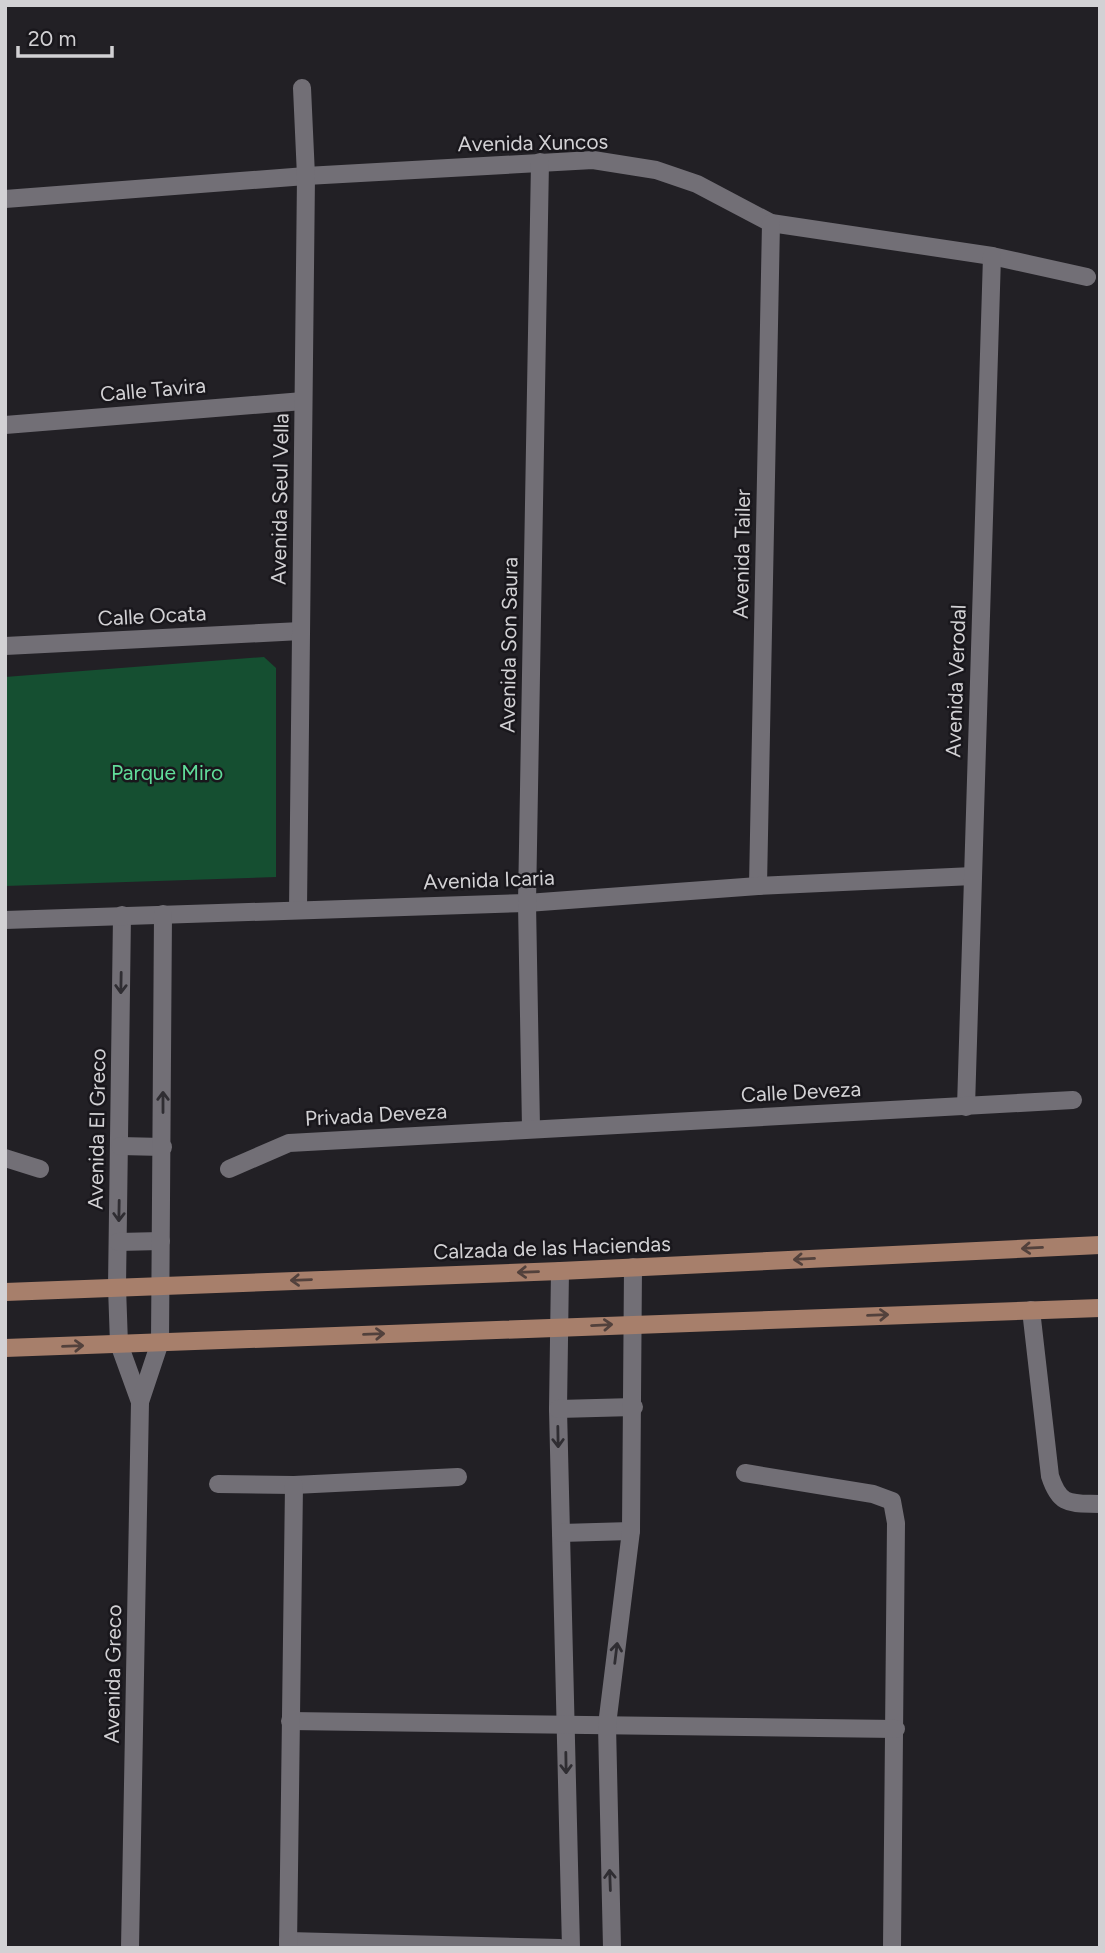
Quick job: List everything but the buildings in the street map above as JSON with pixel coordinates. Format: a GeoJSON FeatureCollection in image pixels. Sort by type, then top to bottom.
{"type":"FeatureCollection","features":[{"type":"Feature","properties":{"kind":"main road","name":"Calzada de las Haciendas"},"geometry":{"type":"LineString","coordinates":[[5,1292],[560,1271],[1100,1245]]}},
{"type":"Feature","properties":{"kind":"main road"},"geometry":{"type":"LineString","coordinates":[[5,1348],[1100,1308]]}},
{"type":"Feature","properties":{"kind":"street","name":"Avenida Seul Vella"},"geometry":{"type":"LineString","coordinates":[[298,910],[306,176],[302,88]]}},
{"type":"Feature","properties":{"kind":"street","name":"Avenida Xuncos"},"geometry":{"type":"LineString","coordinates":[[5,199],[306,176],[593,160],[656,170],[696,184],[771,223],[992,257],[1087,277]]}},
{"type":"Feature","properties":{"kind":"street","name":"Avenida Son Saura"},"geometry":{"type":"LineString","coordinates":[[531,1128],[527,903],[540,162]]}},
{"type":"Feature","properties":{"kind":"street","name":"Avenida Tailer"},"geometry":{"type":"LineString","coordinates":[[758,886],[771,223]]}},
{"type":"Feature","properties":{"kind":"street","name":"Avenida Verodal"},"geometry":{"type":"LineString","coordinates":[[966,1107],[992,257]]}},
{"type":"Feature","properties":{"kind":"street","name":"Calle Tavira"},"geometry":{"type":"LineString","coordinates":[[5,425],[303,401]]}},
{"type":"Feature","properties":{"kind":"street","name":"Calle Ocata"},"geometry":{"type":"LineString","coordinates":[[5,646],[301,631]]}},
{"type":"Feature","properties":{"kind":"street","name":"Avenida Icaria"},"geometry":{"type":"LineString","coordinates":[[5,920],[527,903],[758,886],[973,876]]}},
{"type":"Feature","properties":{"kind":"street"},"geometry":{"type":"LineString","coordinates":[[160,1342],[163,914]]}},
{"type":"Feature","properties":{"kind":"street","name":"Avenida El Greco"},"geometry":{"type":"LineString","coordinates":[[119,1344],[117,1287],[122,915]]}},
{"type":"Feature","properties":{"kind":"street","name":"Calle Deveza"},"geometry":{"type":"LineString","coordinates":[[531,1128],[1073,1100]]}},
{"type":"Feature","properties":{"kind":"street","name":"Privada Deveza"},"geometry":{"type":"LineString","coordinates":[[229,1169],[289,1143],[531,1128]]}},
{"type":"Feature","properties":{"kind":"street"},"geometry":{"type":"LineString","coordinates":[[120,1146],[163,1147]]}},
{"type":"Feature","properties":{"kind":"street"},"geometry":{"type":"LineString","coordinates":[[5,1158],[40,1169]]}},
{"type":"Feature","properties":{"kind":"street"},"geometry":{"type":"LineString","coordinates":[[118,1242],[161,1241]]}},
{"type":"Feature","properties":{"kind":"street"},"geometry":{"type":"LineString","coordinates":[[612,1948],[607,1725],[631,1531],[633,1267]]}},
{"type":"Feature","properties":{"kind":"street"},"geometry":{"type":"LineString","coordinates":[[560,1271],[558,1409],[571,1948]]}},
{"type":"Feature","properties":{"kind":"street"},"geometry":{"type":"LineString","coordinates":[[1031,1310],[1050,1476],[1055,1493],[1068,1503],[1100,1504]]}},
{"type":"Feature","properties":{"kind":"street","name":"Avenida Greco"},"geometry":{"type":"LineString","coordinates":[[130,1948],[140,1402],[160,1342]]}},
{"type":"Feature","properties":{"kind":"street","name":"Avenida Greco"},"geometry":{"type":"LineString","coordinates":[[119,1344],[140,1402]]}},
{"type":"Feature","properties":{"kind":"street"},"geometry":{"type":"LineString","coordinates":[[558,1409],[634,1407]]}},
{"type":"Feature","properties":{"kind":"street"},"geometry":{"type":"LineString","coordinates":[[746,1473],[873,1494],[892,1501],[896,1523],[892,1948]]}},
{"type":"Feature","properties":{"kind":"street"},"geometry":{"type":"LineString","coordinates":[[218,1484],[294,1485],[458,1477]]}},
{"type":"Feature","properties":{"kind":"street"},"geometry":{"type":"LineString","coordinates":[[294,1485],[288,1944],[561,1948]]}},
{"type":"Feature","properties":{"kind":"street"},"geometry":{"type":"LineString","coordinates":[[561,1533],[631,1531]]}},
{"type":"Feature","properties":{"kind":"street"},"geometry":{"type":"LineString","coordinates":[[290,1721],[896,1729]]}},
{"type":"Feature","properties":{"kind":"green space","name":"Parque Miro"},"geometry":{"type":"Polygon","coordinates":[[[264,657],[276,668],[276,877],[5,886],[5,677],[264,657]]]}}]}
